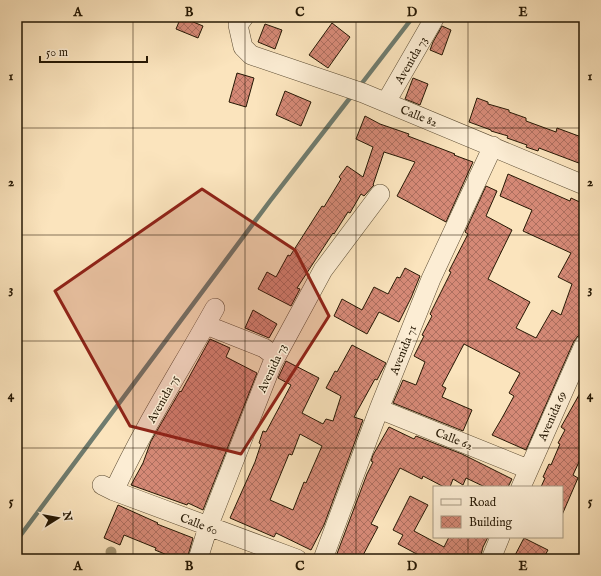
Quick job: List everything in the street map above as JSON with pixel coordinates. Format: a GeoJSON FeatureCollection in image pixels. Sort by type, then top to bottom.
{"type":"FeatureCollection","features":[{"type":"Feature","properties":{"kind":"street","name":"Calle 82"},"geometry":{"type":"LineString","coordinates":[[244,17],[238,26],[243,47],[251,55],[363,92],[584,185]]}},
{"type":"Feature","properties":{"kind":"street","name":"Avenida 73"},"geometry":{"type":"LineString","coordinates":[[386,102],[435,17]]}},
{"type":"Feature","properties":{"kind":"street","name":"Avenida 71"},"geometry":{"type":"LineString","coordinates":[[323,559],[379,409],[431,279],[493,146]]}},
{"type":"Feature","properties":{"kind":"street","name":"Avenida 73"},"geometry":{"type":"LineString","coordinates":[[198,559],[208,527],[272,364],[323,270],[380,194]]}},
{"type":"Feature","properties":{"kind":"street","name":"Avenida 75"},"geometry":{"type":"LineString","coordinates":[[108,488],[123,472],[172,382],[215,308]]}},
{"type":"Feature","properties":{"kind":"street"},"geometry":{"type":"LineString","coordinates":[[206,325],[264,348],[276,357]]}},
{"type":"Feature","properties":{"kind":"street","name":"Avenida 69"},"geometry":{"type":"LineString","coordinates":[[521,486],[584,345]]}},
{"type":"Feature","properties":{"kind":"street","name":"Calle 62"},"geometry":{"type":"LineString","coordinates":[[379,409],[528,469]]}},
{"type":"Feature","properties":{"kind":"street","name":"Calle 60"},"geometry":{"type":"LineString","coordinates":[[108,488],[208,527],[297,559]]}},
{"type":"Feature","properties":{"kind":"street"},"geometry":{"type":"LineString","coordinates":[[490,559],[500,538]]}},
{"type":"Feature","properties":{"kind":"highlighted area"},"geometry":{"type":"Polygon","coordinates":[[[202,189],[295,250],[329,316],[241,454],[130,426],[55,291],[202,189]]]}},
{"type":"Feature","properties":{"kind":"building"},"geometry":{"type":"Polygon","coordinates":[[[181,17],[203,26],[198,38],[176,29],[181,17]]]}},
{"type":"Feature","properties":{"kind":"building"},"geometry":{"type":"Polygon","coordinates":[[[332,23],[350,37],[328,68],[309,55],[332,23]]]}},
{"type":"Feature","properties":{"kind":"building"},"geometry":{"type":"Polygon","coordinates":[[[265,24],[282,30],[275,49],[258,42],[265,24]]]}},
{"type":"Feature","properties":{"kind":"building"},"geometry":{"type":"Polygon","coordinates":[[[442,26],[451,30],[442,55],[430,50],[442,26]]]}},
{"type":"Feature","properties":{"kind":"building"},"geometry":{"type":"Polygon","coordinates":[[[237,73],[254,78],[246,107],[229,102],[237,73]]]}},
{"type":"Feature","properties":{"kind":"building"},"geometry":{"type":"Polygon","coordinates":[[[413,78],[428,84],[420,105],[405,99],[413,78]]]}},
{"type":"Feature","properties":{"kind":"building"},"geometry":{"type":"Polygon","coordinates":[[[285,91],[311,102],[301,126],[276,115],[285,91]]]}},
{"type":"Feature","properties":{"kind":"building"},"geometry":{"type":"Polygon","coordinates":[[[477,98],[488,102],[488,104],[509,110],[509,112],[526,118],[526,121],[556,132],[557,128],[584,138],[584,165],[539,148],[538,151],[526,147],[527,145],[507,138],[508,136],[469,122],[477,98]]]}},
{"type":"Feature","properties":{"kind":"building"},"geometry":{"type":"Polygon","coordinates":[[[365,116],[380,124],[409,134],[408,136],[473,162],[446,222],[397,196],[415,162],[384,152],[374,185],[364,196],[361,194],[350,213],[348,212],[334,234],[333,233],[297,288],[300,289],[291,306],[258,289],[267,272],[276,277],[288,255],[290,256],[322,206],[324,207],[341,179],[339,177],[347,166],[363,177],[373,147],[356,139],[365,116]]]}},
{"type":"Feature","properties":{"kind":"building"},"geometry":{"type":"Polygon","coordinates":[[[508,174],[570,201],[571,198],[584,204],[584,334],[578,336],[574,341],[526,450],[492,435],[514,396],[509,393],[520,373],[464,344],[442,386],[446,388],[442,397],[472,410],[463,431],[393,403],[403,380],[416,385],[425,362],[414,356],[424,336],[422,335],[432,316],[430,314],[451,272],[449,271],[468,234],[465,232],[486,186],[497,191],[486,216],[512,230],[488,279],[530,302],[516,328],[536,338],[552,310],[561,315],[572,284],[558,277],[571,253],[523,231],[532,210],[500,196],[508,174]]]}},
{"type":"Feature","properties":{"kind":"building"},"geometry":{"type":"Polygon","coordinates":[[[405,268],[420,276],[399,322],[379,312],[367,334],[334,316],[342,299],[362,310],[374,287],[388,294],[397,277],[400,278],[405,268]]]}},
{"type":"Feature","properties":{"kind":"building"},"geometry":{"type":"Polygon","coordinates":[[[253,310],[277,324],[269,338],[245,328],[253,310]]]}},
{"type":"Feature","properties":{"kind":"building"},"geometry":{"type":"Polygon","coordinates":[[[210,339],[230,348],[226,357],[257,373],[203,510],[188,503],[187,505],[131,485],[143,463],[151,441],[180,391],[181,392],[210,339]]]}},
{"type":"Feature","properties":{"kind":"building"},"geometry":{"type":"Polygon","coordinates":[[[352,345],[386,363],[377,380],[375,379],[354,417],[363,420],[324,525],[311,550],[276,533],[274,537],[230,518],[255,462],[261,444],[259,443],[263,431],[266,432],[291,385],[278,378],[286,361],[319,378],[302,413],[323,424],[326,419],[333,421],[341,396],[326,388],[335,371],[337,372],[352,345]],[[300,434],[292,455],[289,454],[270,500],[293,510],[304,482],[306,483],[322,446],[300,434]]]}},
{"type":"Feature","properties":{"kind":"building"},"geometry":{"type":"Polygon","coordinates":[[[584,386],[584,451],[573,475],[578,478],[563,513],[563,486],[541,486],[545,478],[543,477],[549,464],[551,465],[560,444],[558,443],[565,430],[561,427],[584,386]]]}},
{"type":"Feature","properties":{"kind":"building"},"geometry":{"type":"Polygon","coordinates":[[[389,427],[414,439],[416,436],[462,454],[512,479],[508,486],[483,486],[466,478],[463,485],[453,479],[450,486],[442,486],[423,476],[422,479],[400,468],[371,524],[378,527],[361,559],[335,559],[367,474],[373,462],[371,461],[389,427]]]}},
{"type":"Feature","properties":{"kind":"building"},"geometry":{"type":"Polygon","coordinates":[[[410,496],[428,505],[414,531],[444,547],[448,538],[488,538],[483,547],[480,559],[426,559],[398,544],[403,535],[393,530],[410,496]]]}},
{"type":"Feature","properties":{"kind":"building"},"geometry":{"type":"Polygon","coordinates":[[[118,505],[158,523],[157,524],[193,538],[187,559],[177,559],[155,550],[156,548],[124,535],[120,545],[104,538],[118,505]]]}},
{"type":"Feature","properties":{"kind":"building"},"geometry":{"type":"Polygon","coordinates":[[[524,538],[548,550],[543,559],[513,559],[524,538]]]}},
{"type":"Feature","properties":{"kind":"waterway"},"geometry":{"type":"LineString","coordinates":[[359,87],[413,17]]}},
{"type":"Feature","properties":{"kind":"waterway"},"geometry":{"type":"LineString","coordinates":[[17,540],[270,201],[353,94]]}}]}
